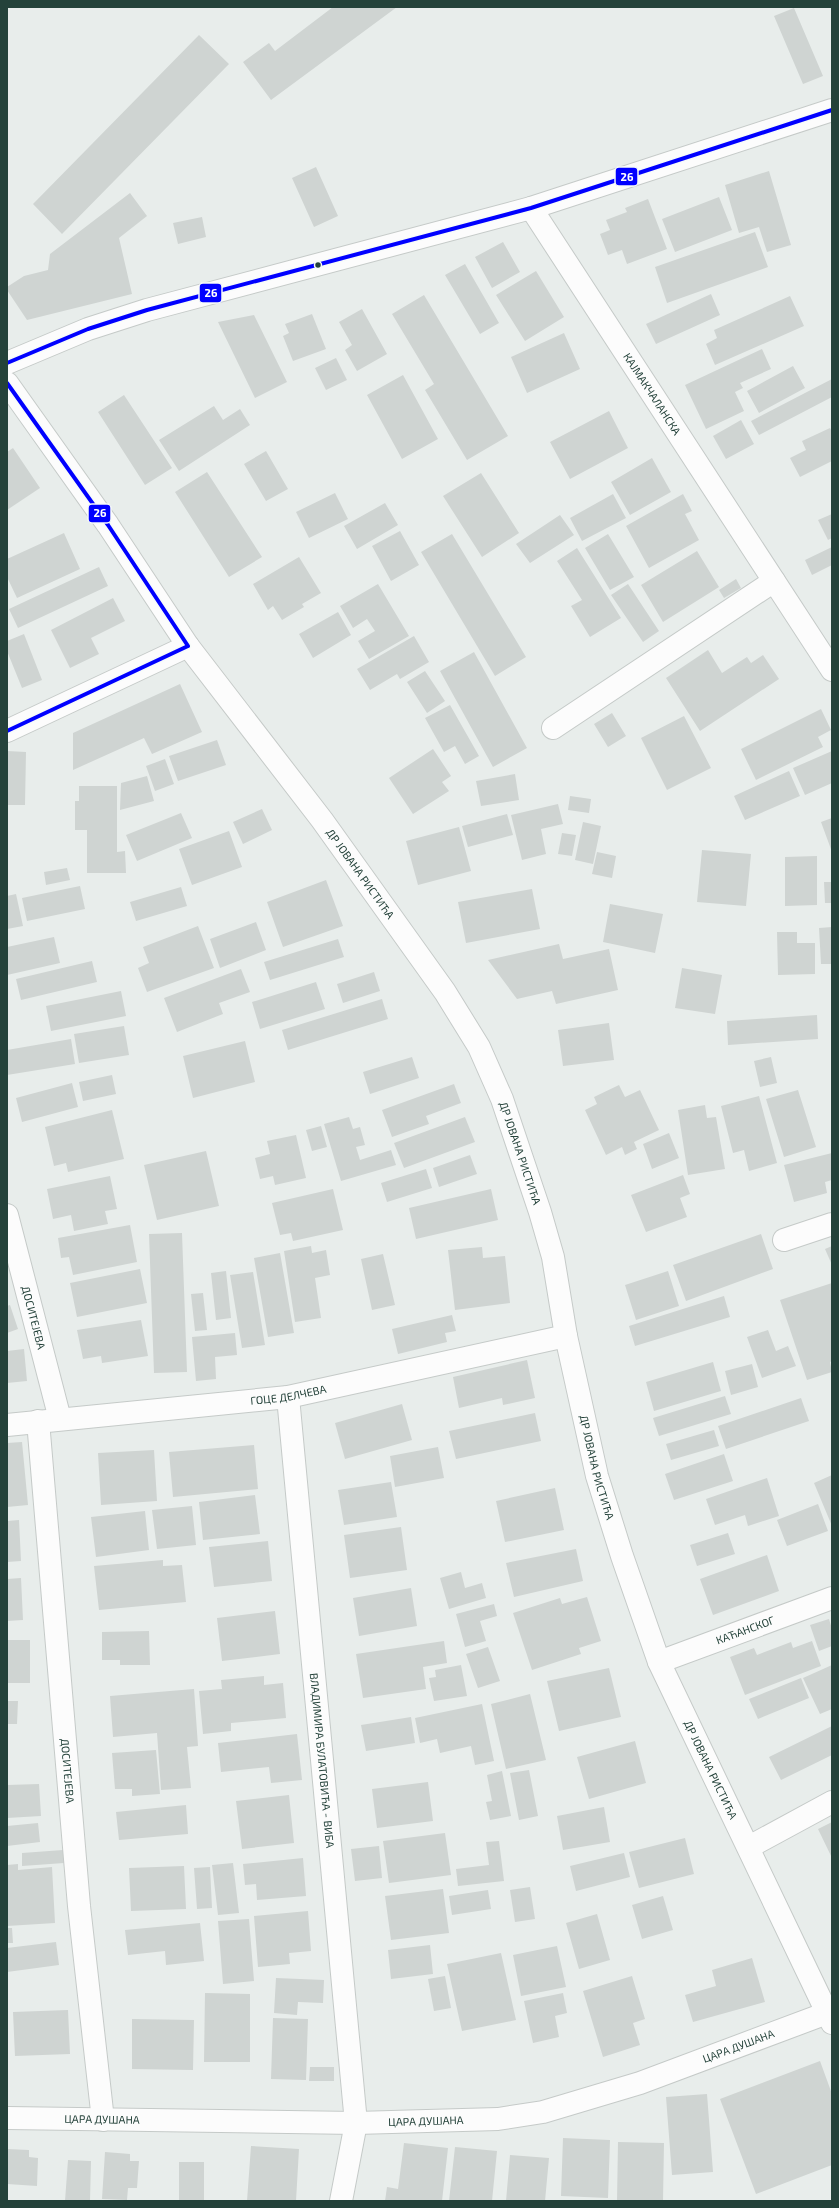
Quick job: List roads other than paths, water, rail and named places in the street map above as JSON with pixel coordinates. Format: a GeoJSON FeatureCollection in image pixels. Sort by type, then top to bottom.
{"type":"FeatureCollection","features":[{"type":"Feature","properties":{"kind":"street"},"geometry":{"type":"LineString","coordinates":[[7,363],[88,329],[147,310],[531,208],[832,110]]}},
{"type":"Feature","properties":{"kind":"street","name":"КАЈМАКЧАЛАНСКА"},"geometry":{"type":"LineString","coordinates":[[531,208],[832,670]]}},
{"type":"Feature","properties":{"kind":"street","name":"ДР ЈОВАНА РИСТИЋА"},"geometry":{"type":"LineString","coordinates":[[7,383],[108,525],[188,646],[322,820],[445,992],[479,1047],[502,1099],[540,1212],[553,1257],[566,1336],[597,1476],[622,1556],[659,1662],[749,1847],[829,2018]]}},
{"type":"Feature","properties":{"kind":"street"},"geometry":{"type":"LineString","coordinates":[[553,728],[774,580]]}},
{"type":"Feature","properties":{"kind":"street"},"geometry":{"type":"LineString","coordinates":[[7,731],[188,646]]}},
{"type":"Feature","properties":{"kind":"street","name":"ДОСИТЕЈЕВА"},"geometry":{"type":"LineString","coordinates":[[7,1215],[60,1419]]}},
{"type":"Feature","properties":{"kind":"street"},"geometry":{"type":"LineString","coordinates":[[784,1240],[832,1224]]}},
{"type":"Feature","properties":{"kind":"street","name":"ГОЦЕ ДЕЛЧЕВА"},"geometry":{"type":"LineString","coordinates":[[7,1425],[288,1397],[566,1336]]}},
{"type":"Feature","properties":{"kind":"street","name":"ВЛАДИМИРА БУЛАТОВИЋА - ВИБА"},"geometry":{"type":"LineString","coordinates":[[288,1397],[356,2123],[341,2201]]}},
{"type":"Feature","properties":{"kind":"street","name":"ДОСИТЕЈЕВА"},"geometry":{"type":"LineString","coordinates":[[38,1422],[78,1906],[103,2120]]}},
{"type":"Feature","properties":{"kind":"street","name":"КАЋАНСКОГ"},"geometry":{"type":"LineString","coordinates":[[659,1662],[832,1598]]}},
{"type":"Feature","properties":{"kind":"street"},"geometry":{"type":"LineString","coordinates":[[749,1847],[832,1802]]}},
{"type":"Feature","properties":{"kind":"street","name":"ЦАРА ДУШАНА"},"geometry":{"type":"LineString","coordinates":[[7,2118],[356,2123],[498,2119],[542,2112],[640,2083],[829,2018]]}}]}
